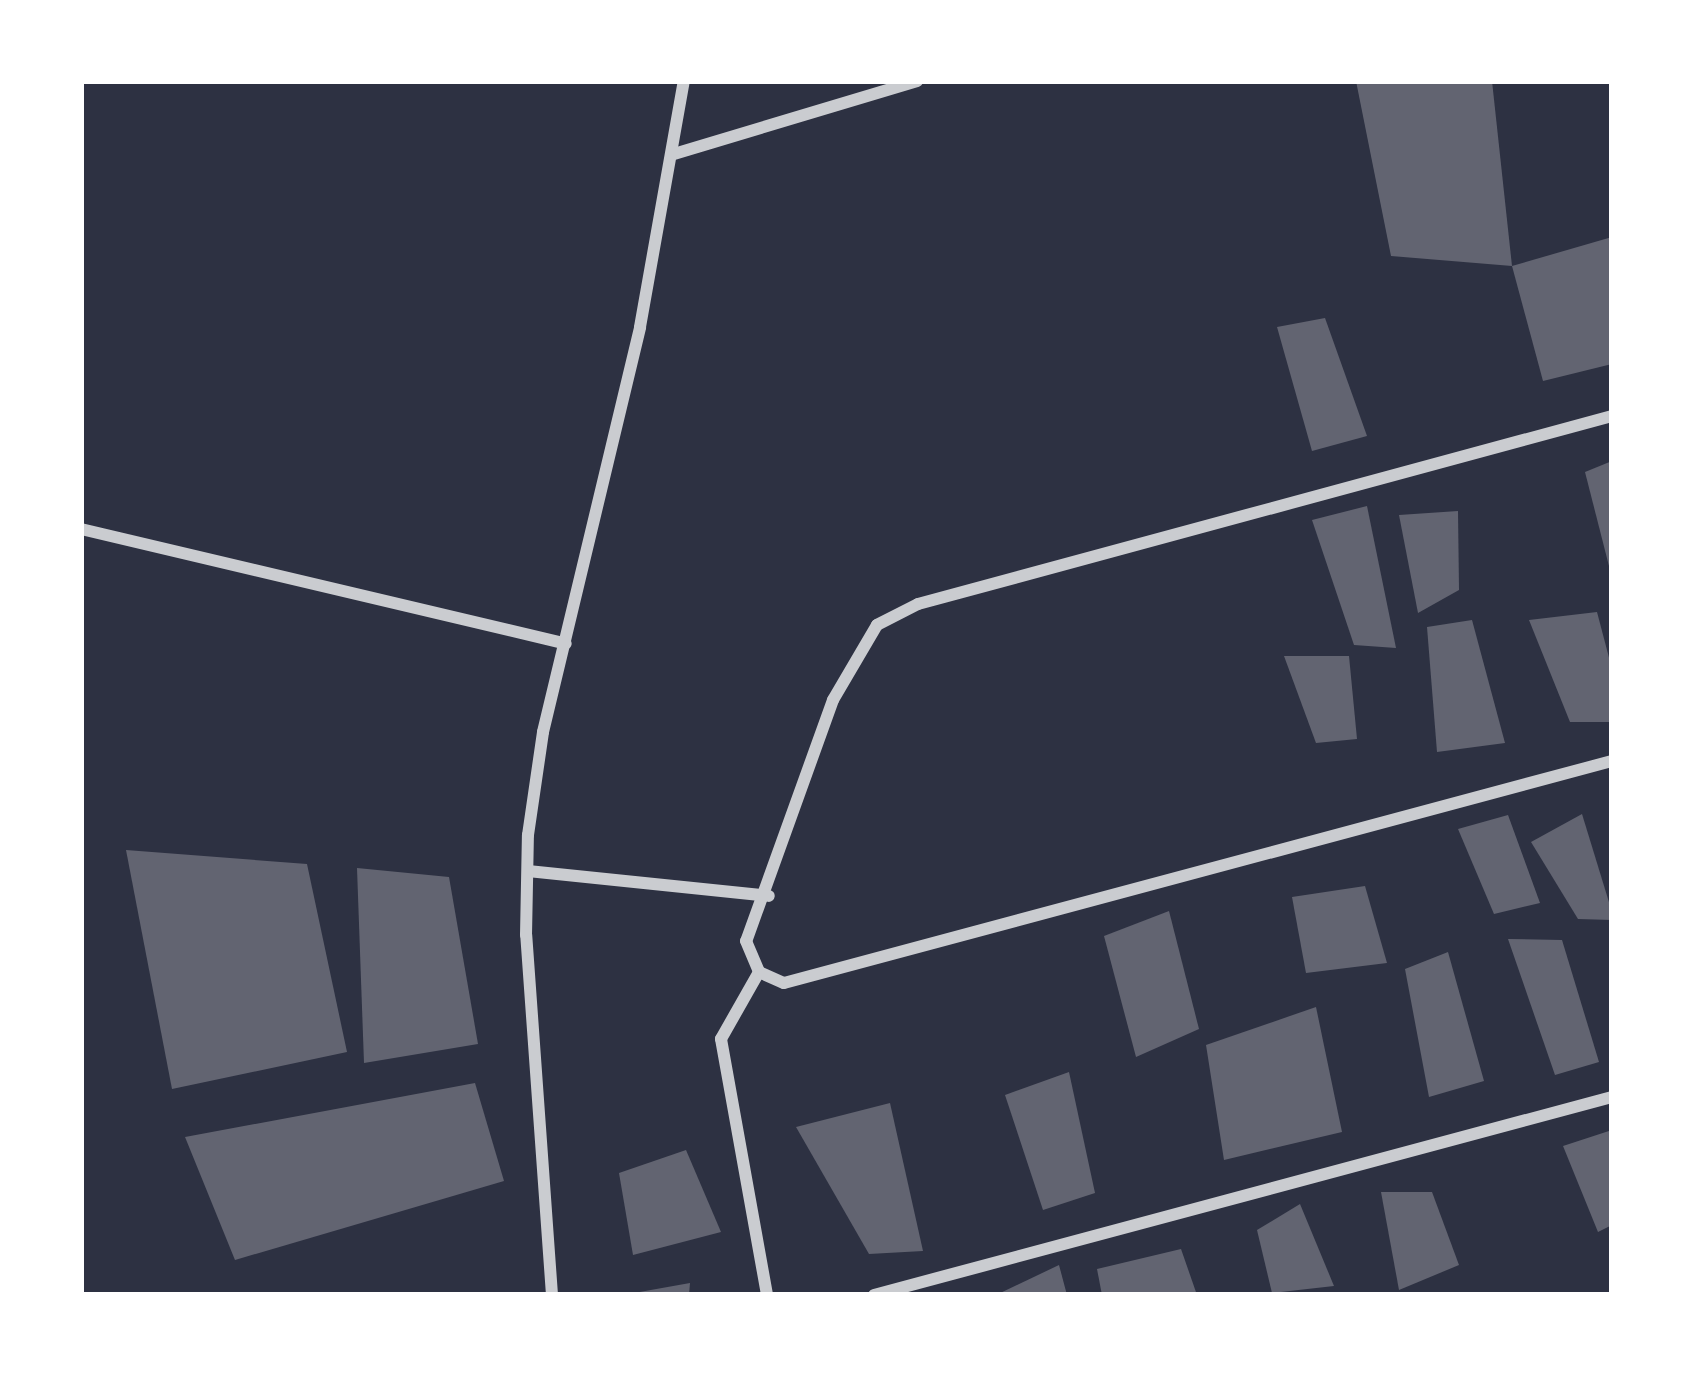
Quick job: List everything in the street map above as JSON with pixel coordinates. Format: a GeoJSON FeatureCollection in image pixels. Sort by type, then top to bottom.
{"type":"FeatureCollection","features":[{"type":"Feature","properties":{"kind":"street"},"geometry":{"type":"LineString","coordinates":[[552,1295],[528,871],[543,732],[674,154],[684,81]]}},
{"type":"Feature","properties":{"kind":"street"},"geometry":{"type":"LineString","coordinates":[[674,154],[917,81]]}},
{"type":"Feature","properties":{"kind":"street"},"geometry":{"type":"LineString","coordinates":[[1612,416],[918,604],[878,626],[833,700],[769,896],[746,941],[759,972],[784,983],[1612,761]]}},
{"type":"Feature","properties":{"kind":"street"},"geometry":{"type":"LineString","coordinates":[[81,529],[566,644]]}},
{"type":"Feature","properties":{"kind":"street"},"geometry":{"type":"LineString","coordinates":[[528,871],[769,896]]}},
{"type":"Feature","properties":{"kind":"street"},"geometry":{"type":"LineString","coordinates":[[759,972],[721,1039],[767,1295]]}},
{"type":"Feature","properties":{"kind":"street"},"geometry":{"type":"LineString","coordinates":[[874,1295],[1612,1097]]}},
{"type":"Feature","properties":{"kind":"building"},"geometry":{"type":"Polygon","coordinates":[[[1356,81],[1492,81],[1512,266],[1391,256],[1356,81]]]}},
{"type":"Feature","properties":{"kind":"building"},"geometry":{"type":"Polygon","coordinates":[[[1612,237],[1612,364],[1543,381],[1512,266],[1612,237]]]}},
{"type":"Feature","properties":{"kind":"building"},"geometry":{"type":"Polygon","coordinates":[[[1325,318],[1367,436],[1312,451],[1277,327],[1325,318]]]}},
{"type":"Feature","properties":{"kind":"building"},"geometry":{"type":"Polygon","coordinates":[[[1612,461],[1612,570],[1610,570],[1585,472],[1612,461]]]}},
{"type":"Feature","properties":{"kind":"building"},"geometry":{"type":"Polygon","coordinates":[[[1367,506],[1396,648],[1354,645],[1312,520],[1367,506]]]}},
{"type":"Feature","properties":{"kind":"building"},"geometry":{"type":"Polygon","coordinates":[[[1458,511],[1459,590],[1418,613],[1399,515],[1458,511]]]}},
{"type":"Feature","properties":{"kind":"building"},"geometry":{"type":"Polygon","coordinates":[[[1597,612],[1612,669],[1612,722],[1570,722],[1529,620],[1597,612]]]}},
{"type":"Feature","properties":{"kind":"building"},"geometry":{"type":"Polygon","coordinates":[[[1472,620],[1505,743],[1437,752],[1427,627],[1472,620]]]}},
{"type":"Feature","properties":{"kind":"building"},"geometry":{"type":"Polygon","coordinates":[[[1284,656],[1349,656],[1357,739],[1316,743],[1284,656]]]}},
{"type":"Feature","properties":{"kind":"building"},"geometry":{"type":"Polygon","coordinates":[[[1582,814],[1612,920],[1578,919],[1531,842],[1582,814]]]}},
{"type":"Feature","properties":{"kind":"building"},"geometry":{"type":"Polygon","coordinates":[[[1508,815],[1540,903],[1494,914],[1458,829],[1508,815]]]}},
{"type":"Feature","properties":{"kind":"building"},"geometry":{"type":"Polygon","coordinates":[[[126,850],[307,864],[347,1052],[172,1089],[126,850]]]}},
{"type":"Feature","properties":{"kind":"building"},"geometry":{"type":"Polygon","coordinates":[[[357,868],[449,877],[478,1044],[364,1063],[357,868]]]}},
{"type":"Feature","properties":{"kind":"building"},"geometry":{"type":"Polygon","coordinates":[[[1365,886],[1387,963],[1306,973],[1292,897],[1365,886]]]}},
{"type":"Feature","properties":{"kind":"building"},"geometry":{"type":"Polygon","coordinates":[[[1169,911],[1199,1029],[1136,1057],[1104,936],[1169,911]]]}},
{"type":"Feature","properties":{"kind":"building"},"geometry":{"type":"Polygon","coordinates":[[[1508,939],[1562,940],[1599,1062],[1555,1075],[1508,939]]]}},
{"type":"Feature","properties":{"kind":"building"},"geometry":{"type":"Polygon","coordinates":[[[1448,952],[1484,1081],[1429,1097],[1405,969],[1448,952]]]}},
{"type":"Feature","properties":{"kind":"building"},"geometry":{"type":"Polygon","coordinates":[[[1316,1007],[1342,1132],[1224,1160],[1206,1045],[1316,1007]]]}},
{"type":"Feature","properties":{"kind":"building"},"geometry":{"type":"Polygon","coordinates":[[[1069,1072],[1095,1193],[1043,1210],[1005,1095],[1069,1072]]]}},
{"type":"Feature","properties":{"kind":"building"},"geometry":{"type":"Polygon","coordinates":[[[475,1083],[504,1181],[235,1260],[185,1137],[475,1083]]]}},
{"type":"Feature","properties":{"kind":"building"},"geometry":{"type":"Polygon","coordinates":[[[890,1103],[923,1251],[869,1254],[796,1127],[890,1103]]]}},
{"type":"Feature","properties":{"kind":"building"},"geometry":{"type":"Polygon","coordinates":[[[1612,1130],[1612,1225],[1598,1232],[1563,1146],[1612,1130]]]}},
{"type":"Feature","properties":{"kind":"building"},"geometry":{"type":"Polygon","coordinates":[[[686,1150],[721,1232],[633,1255],[619,1173],[686,1150]]]}},
{"type":"Feature","properties":{"kind":"building"},"geometry":{"type":"Polygon","coordinates":[[[1381,1192],[1432,1192],[1459,1265],[1399,1290],[1381,1192]]]}},
{"type":"Feature","properties":{"kind":"building"},"geometry":{"type":"Polygon","coordinates":[[[1300,1204],[1334,1286],[1272,1293],[1257,1230],[1300,1204]]]}},
{"type":"Feature","properties":{"kind":"building"},"geometry":{"type":"Polygon","coordinates":[[[1181,1249],[1197,1295],[1102,1295],[1097,1269],[1181,1249]]]}},
{"type":"Feature","properties":{"kind":"building"},"geometry":{"type":"Polygon","coordinates":[[[1059,1265],[1067,1295],[996,1295],[1059,1265]]]}},
{"type":"Feature","properties":{"kind":"building"},"geometry":{"type":"Polygon","coordinates":[[[690,1283],[689,1295],[634,1295],[634,1293],[690,1283]]]}}]}
